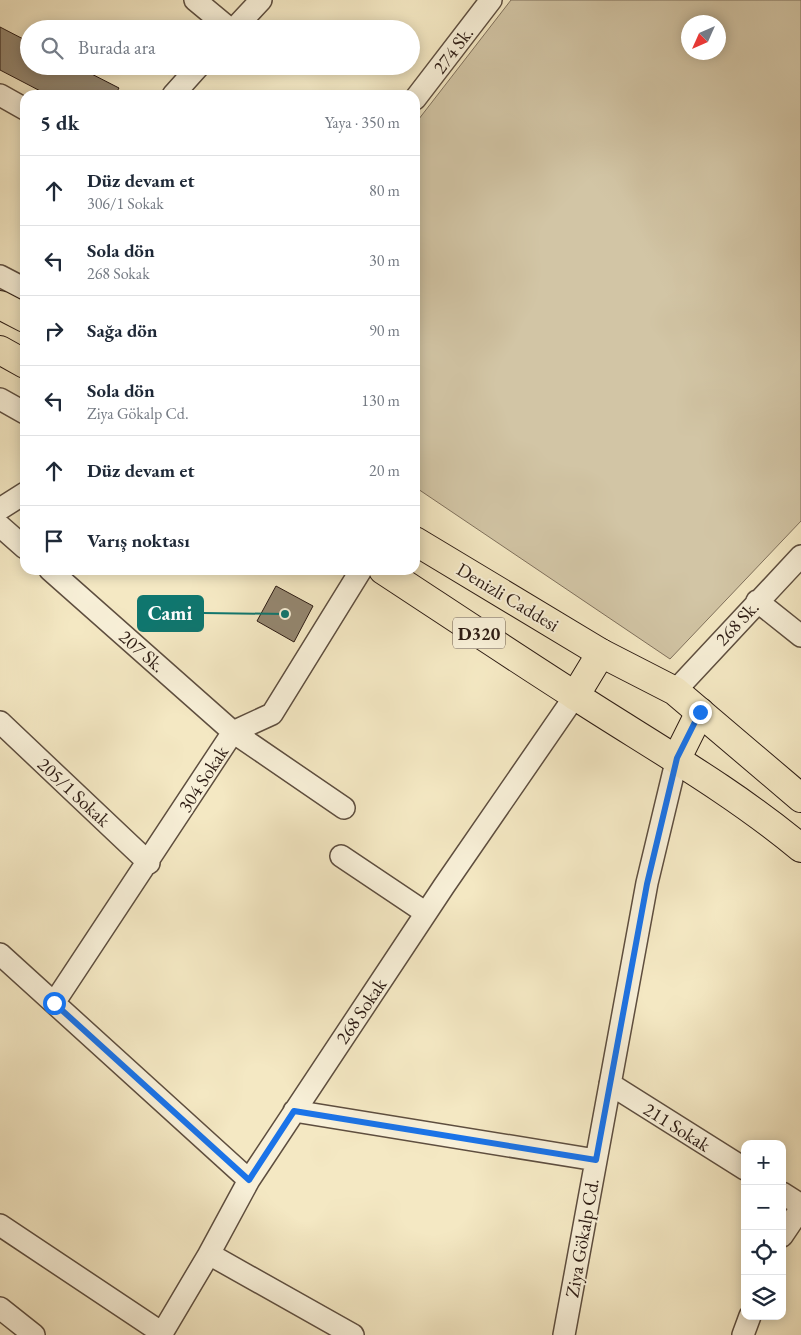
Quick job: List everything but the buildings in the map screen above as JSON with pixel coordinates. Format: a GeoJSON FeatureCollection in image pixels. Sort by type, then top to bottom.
{"type":"FeatureCollection","features":[{"type":"Feature","properties":{"kind":"main road"},"geometry":{"type":"LineString","coordinates":[[0,305],[20,315]]}},
{"type":"Feature","properties":{"kind":"main road"},"geometry":{"type":"LineString","coordinates":[[0,350],[20,361]]}},
{"type":"Feature","properties":{"kind":"main road","name":"Denizli Caddesi"},"geometry":{"type":"LineString","coordinates":[[420,544],[601,653],[674,691],[801,798]]}},
{"type":"Feature","properties":{"kind":"main road","name":"D320"},"geometry":{"type":"LineString","coordinates":[[391,575],[575,696]]}},
{"type":"Feature","properties":{"kind":"main road"},"geometry":{"type":"LineString","coordinates":[[601,653],[575,696],[677,758],[760,814],[801,848]]}},
{"type":"Feature","properties":{"kind":"main road"},"geometry":{"type":"LineString","coordinates":[[677,758],[700,712]]}},
{"type":"Feature","properties":{"kind":"street"},"geometry":{"type":"LineString","coordinates":[[195,0],[219,20]]}},
{"type":"Feature","properties":{"kind":"street"},"geometry":{"type":"LineString","coordinates":[[242,20],[261,0]]}},
{"type":"Feature","properties":{"kind":"street","name":"274 Sk."},"geometry":{"type":"LineString","coordinates":[[420,92],[491,0]]}},
{"type":"Feature","properties":{"kind":"street"},"geometry":{"type":"LineString","coordinates":[[177,90],[191,75]]}},
{"type":"Feature","properties":{"kind":"street"},"geometry":{"type":"LineString","coordinates":[[0,95],[20,106]]}},
{"type":"Feature","properties":{"kind":"street"},"geometry":{"type":"LineString","coordinates":[[0,276],[20,286]]}},
{"type":"Feature","properties":{"kind":"street"},"geometry":{"type":"LineString","coordinates":[[0,399],[20,411]]}},
{"type":"Feature","properties":{"kind":"street"},"geometry":{"type":"LineString","coordinates":[[0,509],[20,496]]}},
{"type":"Feature","properties":{"kind":"street"},"geometry":{"type":"LineString","coordinates":[[0,526],[20,544]]}},
{"type":"Feature","properties":{"kind":"street","name":"268 Sk."},"geometry":{"type":"LineString","coordinates":[[674,691],[801,556]]}},
{"type":"Feature","properties":{"kind":"street","name":"207 Sk."},"geometry":{"type":"LineString","coordinates":[[56,575],[233,732],[344,808]]}},
{"type":"Feature","properties":{"kind":"street","name":"304 Sokak"},"geometry":{"type":"LineString","coordinates":[[54,1003],[149,862],[233,732],[272,714],[358,575]]}},
{"type":"Feature","properties":{"kind":"street"},"geometry":{"type":"LineString","coordinates":[[757,601],[801,636]]}},
{"type":"Feature","properties":{"kind":"street","name":"268 Sokak"},"geometry":{"type":"LineString","coordinates":[[162,1334],[209,1254],[249,1180],[426,913],[575,696]]}},
{"type":"Feature","properties":{"kind":"street","name":"205/1 Sokak"},"geometry":{"type":"LineString","coordinates":[[0,722],[149,862]]}},
{"type":"Feature","properties":{"kind":"street","name":"Ziya Gökalp Cd."},"geometry":{"type":"LineString","coordinates":[[564,1335],[647,884],[677,758]]}},
{"type":"Feature","properties":{"kind":"street"},"geometry":{"type":"LineString","coordinates":[[341,856],[426,913]]}},
{"type":"Feature","properties":{"kind":"street"},"geometry":{"type":"LineString","coordinates":[[0,954],[249,1180]]}},
{"type":"Feature","properties":{"kind":"street","name":"211 Sokak"},"geometry":{"type":"LineString","coordinates":[[610,1084],[741,1166]]}},
{"type":"Feature","properties":{"kind":"street"},"geometry":{"type":"LineString","coordinates":[[294,1111],[596,1160]]}},
{"type":"Feature","properties":{"kind":"street"},"geometry":{"type":"LineString","coordinates":[[786,1196],[801,1207],[786,1230]]}},
{"type":"Feature","properties":{"kind":"street"},"geometry":{"type":"LineString","coordinates":[[0,1224],[162,1334]]}},
{"type":"Feature","properties":{"kind":"street"},"geometry":{"type":"LineString","coordinates":[[209,1254],[353,1335]]}},
{"type":"Feature","properties":{"kind":"street"},"geometry":{"type":"LineString","coordinates":[[0,1308],[34,1335]]}},
{"type":"Feature","properties":{"kind":"street"},"geometry":{"type":"LineString","coordinates":[[743,1335],[749,1320]]}},
{"type":"Feature","properties":{"kind":"shaded area"},"geometry":{"type":"Polygon","coordinates":[[[511,0],[801,0],[801,521],[670,659],[420,490],[420,118],[511,0]]]}},
{"type":"Feature","properties":{"kind":"place","name":"Cami"},"geometry":{"type":"Point","coordinates":[285,614]}},
{"type":"Feature","properties":{"kind":"route"},"geometry":{"type":"LineString","coordinates":[[54,1003],[249,1180],[294,1111],[596,1160],[647,884],[677,758],[700,712]]}}]}
